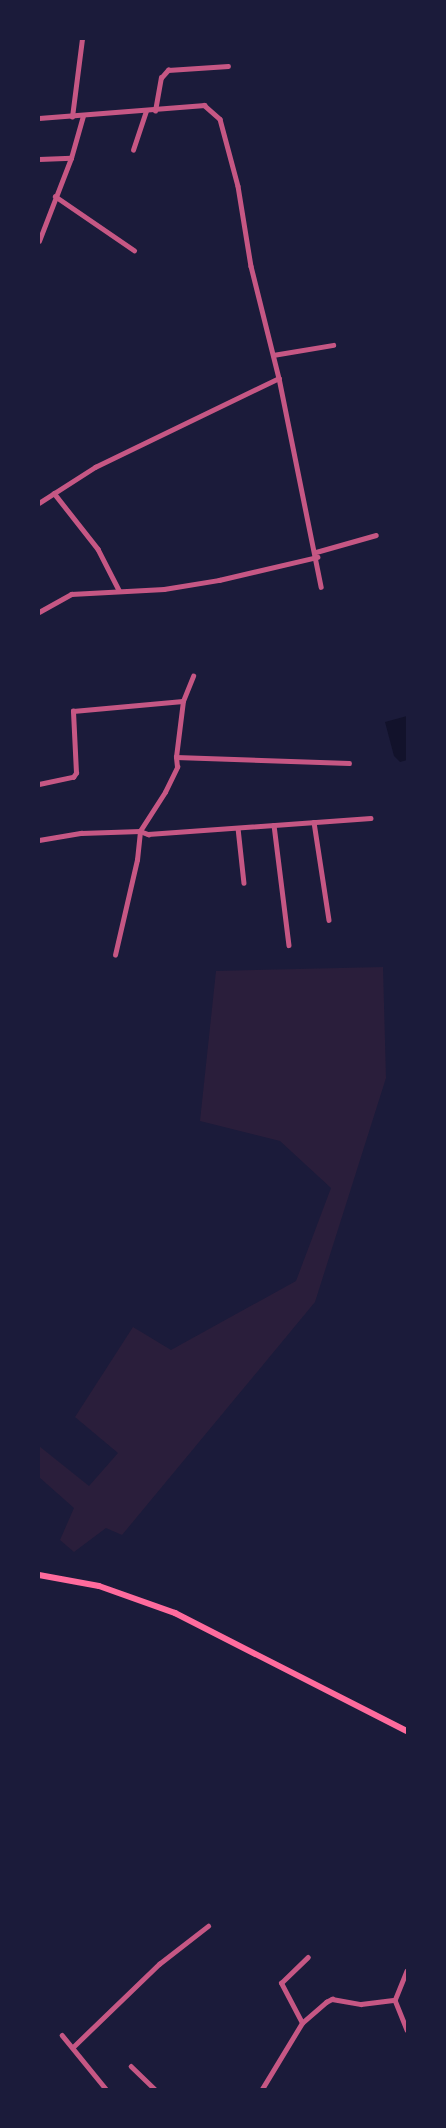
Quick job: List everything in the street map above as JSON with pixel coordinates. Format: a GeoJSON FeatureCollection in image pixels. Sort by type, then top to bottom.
{"type":"FeatureCollection","features":[{"type":"Feature","properties":{"kind":"main road"},"geometry":{"type":"LineString","coordinates":[[39,1575],[99,1586],[175,1613],[407,1731]]}},
{"type":"Feature","properties":{"kind":"street"},"geometry":{"type":"LineString","coordinates":[[72,117],[82,39]]}},
{"type":"Feature","properties":{"kind":"street"},"geometry":{"type":"LineString","coordinates":[[154,111],[161,78],[168,70],[228,66]]}},
{"type":"Feature","properties":{"kind":"street"},"geometry":{"type":"LineString","coordinates":[[39,118],[154,111],[204,105],[220,119],[238,186],[251,266],[279,378],[316,554],[321,587]]}},
{"type":"Feature","properties":{"kind":"street"},"geometry":{"type":"LineString","coordinates":[[133,150],[146,111]]}},
{"type":"Feature","properties":{"kind":"street"},"geometry":{"type":"LineString","coordinates":[[39,241],[71,158],[83,116]]}},
{"type":"Feature","properties":{"kind":"street"},"geometry":{"type":"LineString","coordinates":[[39,159],[71,158]]}},
{"type":"Feature","properties":{"kind":"street"},"geometry":{"type":"LineString","coordinates":[[55,196],[134,250]]}},
{"type":"Feature","properties":{"kind":"street"},"geometry":{"type":"LineString","coordinates":[[273,355],[333,345]]}},
{"type":"Feature","properties":{"kind":"street"},"geometry":{"type":"LineString","coordinates":[[39,503],[95,467],[279,378]]}},
{"type":"Feature","properties":{"kind":"street"},"geometry":{"type":"LineString","coordinates":[[54,493],[98,549],[119,590]]}},
{"type":"Feature","properties":{"kind":"street"},"geometry":{"type":"LineString","coordinates":[[39,612],[71,594],[164,589],[219,580],[316,554],[376,535]]}},
{"type":"Feature","properties":{"kind":"street"},"geometry":{"type":"LineString","coordinates":[[116,955],[137,860],[140,830],[165,792],[177,767],[176,757],[183,701],[193,676]]}},
{"type":"Feature","properties":{"kind":"street"},"geometry":{"type":"LineString","coordinates":[[39,784],[72,777],[76,772],[73,711],[183,701]]}},
{"type":"Feature","properties":{"kind":"street"},"geometry":{"type":"LineString","coordinates":[[176,757],[348,763]]}},
{"type":"Feature","properties":{"kind":"street"},"geometry":{"type":"LineString","coordinates":[[39,840],[81,832],[140,830],[148,834],[370,818]]}},
{"type":"Feature","properties":{"kind":"street"},"geometry":{"type":"LineString","coordinates":[[314,822],[329,920]]}},
{"type":"Feature","properties":{"kind":"street"},"geometry":{"type":"LineString","coordinates":[[274,825],[289,945]]}},
{"type":"Feature","properties":{"kind":"street"},"geometry":{"type":"LineString","coordinates":[[238,828],[244,883]]}},
{"type":"Feature","properties":{"kind":"street"},"geometry":{"type":"LineString","coordinates":[[73,2047],[159,1964],[208,1926]]}},
{"type":"Feature","properties":{"kind":"street"},"geometry":{"type":"LineString","coordinates":[[302,2023],[281,1983],[308,1957]]}},
{"type":"Feature","properties":{"kind":"street"},"geometry":{"type":"LineString","coordinates":[[407,1972],[395,2000],[407,2030]]}},
{"type":"Feature","properties":{"kind":"street"},"geometry":{"type":"LineString","coordinates":[[262,2089],[302,2023],[332,1999],[361,2004],[395,2000]]}},
{"type":"Feature","properties":{"kind":"street"},"geometry":{"type":"LineString","coordinates":[[62,2034],[106,2089]]}},
{"type":"Feature","properties":{"kind":"street"},"geometry":{"type":"LineString","coordinates":[[131,2066],[156,2089]]}},
{"type":"Feature","properties":{"kind":"shaded area"},"geometry":{"type":"Polygon","coordinates":[[[407,716],[407,760],[400,762],[394,756],[385,722],[407,716]]]}},
{"type":"Feature","properties":{"kind":"shaded area"},"geometry":{"type":"Polygon","coordinates":[[[383,967],[386,1078],[315,1302],[122,1535],[106,1528],[74,1552],[60,1540],[74,1508],[39,1477],[39,1446],[89,1486],[118,1453],[75,1417],[133,1327],[171,1350],[296,1281],[331,1188],[280,1141],[200,1121],[216,971],[383,967]]]}}]}
